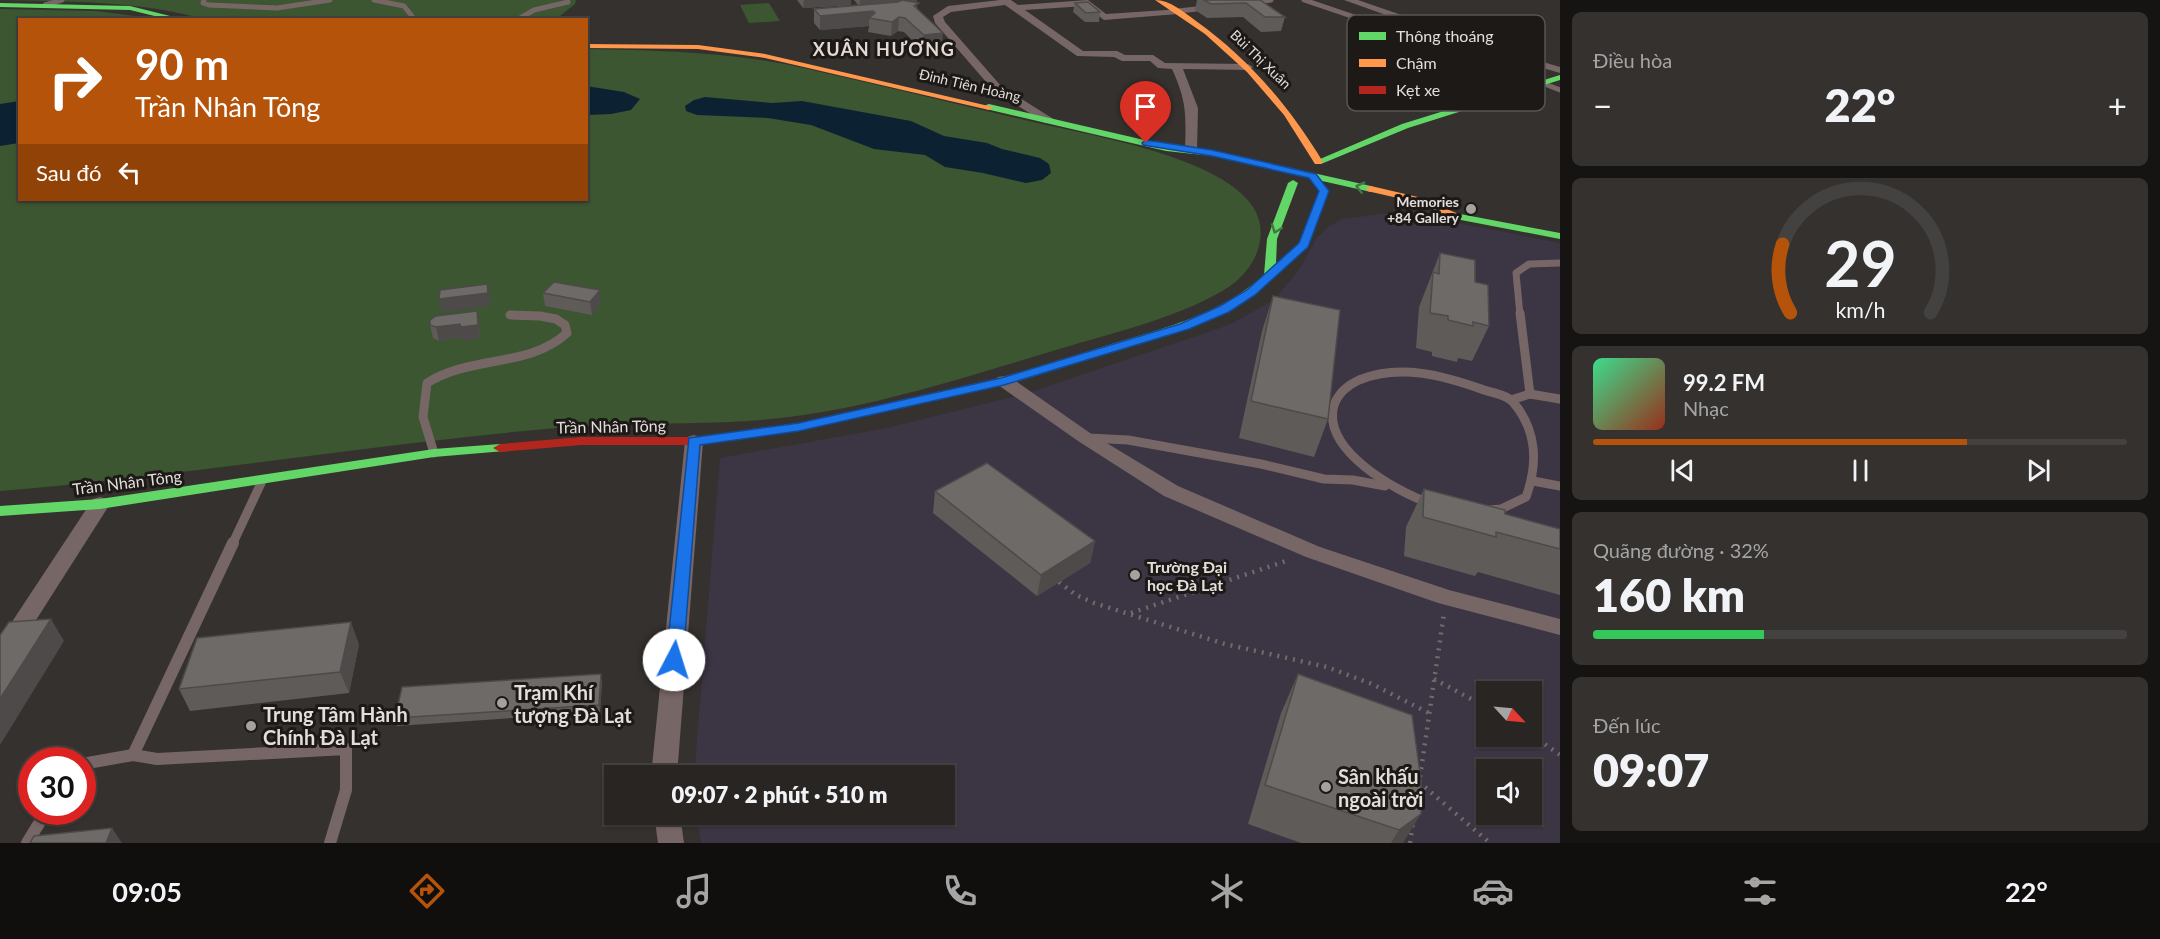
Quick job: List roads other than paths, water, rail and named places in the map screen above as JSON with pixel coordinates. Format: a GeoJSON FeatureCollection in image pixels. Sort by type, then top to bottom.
{"type":"FeatureCollection","features":[{"type":"Feature","properties":{"kind":"main road","name":"Bùi Thị Xuân"},"geometry":{"type":"LineString","coordinates":[[1159,0],[1178,11],[1248,67],[1282,102],[1307,139],[1318,162]]}},
{"type":"Feature","properties":{"kind":"main road"},"geometry":{"type":"LineString","coordinates":[[0,5],[130,8],[174,18]]}},
{"type":"Feature","properties":{"kind":"main road","name":"Đinh Tiên Hoàng"},"geometry":{"type":"LineString","coordinates":[[588,46],[669,46],[744,52],[838,71],[1166,148],[1204,163],[1324,191],[1408,209],[1456,215]]}},
{"type":"Feature","properties":{"kind":"main road"},"geometry":{"type":"LineString","coordinates":[[1545,82],[1560,77]]}},
{"type":"Feature","properties":{"kind":"main road"},"geometry":{"type":"LineString","coordinates":[[1270,277],[1272,239],[1293,183],[1312,176],[1318,162],[1405,126],[1452,111]]}},
{"type":"Feature","properties":{"kind":"main road","name":"Đinh Tiên Hoàng"},"geometry":{"type":"LineString","coordinates":[[1166,148],[1212,153],[1414,199],[1456,215]]}},
{"type":"Feature","properties":{"kind":"main road"},"geometry":{"type":"LineString","coordinates":[[1312,176],[1324,191]]}},
{"type":"Feature","properties":{"kind":"main road","name":"Trần Nhân Tông"},"geometry":{"type":"LineString","coordinates":[[0,512],[100,504],[434,453],[581,441],[694,441],[799,427],[1004,381],[1185,326],[1225,309],[1251,293],[1304,245],[1324,191]]}},
{"type":"Feature","properties":{"kind":"main road"},"geometry":{"type":"LineString","coordinates":[[1456,215],[1560,236]]}},
{"type":"Feature","properties":{"kind":"street"},"geometry":{"type":"LineString","coordinates":[[1349,0],[1392,15]]}},
{"type":"Feature","properties":{"kind":"street"},"geometry":{"type":"LineString","coordinates":[[1049,120],[997,88],[940,23],[938,16],[948,9],[1006,1],[1067,47],[1081,54],[1117,54],[1122,58],[1153,58],[1162,66],[1248,67]]}},
{"type":"Feature","properties":{"kind":"street"},"geometry":{"type":"LineString","coordinates":[[1017,8],[1086,2],[1104,17],[1178,11]]}},
{"type":"Feature","properties":{"kind":"street"},"geometry":{"type":"LineString","coordinates":[[1545,65],[1560,70]]}},
{"type":"Feature","properties":{"kind":"street"},"geometry":{"type":"LineString","coordinates":[[1176,67],[1192,108],[1191,150]]}},
{"type":"Feature","properties":{"kind":"street"},"geometry":{"type":"LineString","coordinates":[[1004,381],[1084,437],[1171,491],[1312,552],[1446,597],[1560,627]]}},
{"type":"Feature","properties":{"kind":"street"},"geometry":{"type":"LineString","coordinates":[[665,765],[694,441]]}},
{"type":"Feature","properties":{"kind":"street"},"geometry":{"type":"LineString","coordinates":[[0,658],[100,504]]}},
{"type":"Feature","properties":{"kind":"street"},"geometry":{"type":"LineString","coordinates":[[669,825],[671,843]]}},
{"type":"Feature","properties":{"kind":"lane"},"geometry":{"type":"LineString","coordinates":[[45,5],[62,0]]}},
{"type":"Feature","properties":{"kind":"lane"},"geometry":{"type":"LineString","coordinates":[[204,0],[205,4],[216,6],[277,8],[330,0]]}},
{"type":"Feature","properties":{"kind":"lane"},"geometry":{"type":"LineString","coordinates":[[374,0],[404,6],[414,18]]}},
{"type":"Feature","properties":{"kind":"lane"},"geometry":{"type":"LineString","coordinates":[[1240,4],[1271,0]]}},
{"type":"Feature","properties":{"kind":"lane"},"geometry":{"type":"LineString","coordinates":[[1304,0],[1348,15]]}},
{"type":"Feature","properties":{"kind":"lane"},"geometry":{"type":"LineString","coordinates":[[520,18],[534,10],[568,2]]}},
{"type":"Feature","properties":{"kind":"lane"},"geometry":{"type":"LineString","coordinates":[[1178,11],[1209,8]]}},
{"type":"Feature","properties":{"kind":"lane"},"geometry":{"type":"LineString","coordinates":[[1545,86],[1560,90]]}},
{"type":"Feature","properties":{"kind":"lane"},"geometry":{"type":"LineString","coordinates":[[1530,394],[1516,273],[1529,264],[1560,263]]}},
{"type":"Feature","properties":{"kind":"lane"},"geometry":{"type":"LineString","coordinates":[[434,453],[423,417],[427,383],[447,371],[510,358],[554,345],[567,333],[566,325],[556,319],[510,315]]}},
{"type":"Feature","properties":{"kind":"lane"},"geometry":{"type":"LineString","coordinates":[[1439,507],[1406,495],[1378,479],[1335,435],[1331,420],[1336,401],[1348,386],[1369,377],[1388,374],[1429,374],[1454,379],[1511,400],[1525,421],[1536,449],[1533,482],[1526,497],[1501,509],[1481,510]]}},
{"type":"Feature","properties":{"kind":"lane"},"geometry":{"type":"LineString","coordinates":[[1511,400],[1530,394],[1560,399]]}},
{"type":"Feature","properties":{"kind":"lane"},"geometry":{"type":"LineString","coordinates":[[1084,437],[1128,440],[1261,464],[1324,479],[1353,480],[1394,488]]}},
{"type":"Feature","properties":{"kind":"lane"},"geometry":{"type":"LineString","coordinates":[[133,755],[262,481]]}},
{"type":"Feature","properties":{"kind":"lane"},"geometry":{"type":"LineString","coordinates":[[1533,482],[1560,486]]}},
{"type":"Feature","properties":{"kind":"lane"},"geometry":{"type":"LineString","coordinates":[[96,762],[133,755],[157,759],[346,749],[346,789],[330,843]]}},
{"type":"Feature","properties":{"kind":"lane"},"geometry":{"type":"LineString","coordinates":[[27,843],[37,825]]}},
{"type":"Feature","properties":{"kind":"water"},"geometry":{"type":"Polygon","coordinates":[[[588,86],[624,92],[640,99],[631,110],[588,115],[588,86]]]}},
{"type":"Feature","properties":{"kind":"water"},"geometry":{"type":"Polygon","coordinates":[[[705,97],[772,103],[802,101],[911,121],[944,136],[987,143],[1040,158],[1049,164],[1051,173],[1042,180],[1026,183],[945,167],[925,155],[874,149],[811,125],[768,118],[697,115],[686,111],[685,106],[705,97]]]}},
{"type":"Feature","properties":{"kind":"water"},"geometry":{"type":"Polygon","coordinates":[[[18,101],[18,143],[0,146],[0,104],[18,101]]]}},
{"type":"Feature","properties":{"kind":"place","name":"Memories +84 Gallery"},"geometry":{"type":"Point","coordinates":[1471,209]}},
{"type":"Feature","properties":{"kind":"place","name":"Trường Đại học Đà Lạt"},"geometry":{"type":"Point","coordinates":[1135,575]}},
{"type":"Feature","properties":{"kind":"place","name":"Trạm Khí tượng Đà Lạt"},"geometry":{"type":"Point","coordinates":[502,703]}},
{"type":"Feature","properties":{"kind":"place","name":"Trung Tâm Hành Chính Đà Lạt"},"geometry":{"type":"Point","coordinates":[251,726]}},
{"type":"Feature","properties":{"kind":"place","name":"Sân khấu ngoài trời"},"geometry":{"type":"Point","coordinates":[1326,787]}},
{"type":"Feature","properties":{"kind":"district","name":"XUÂN HƯƠNG"},"geometry":{"type":"Point","coordinates":[884,49]}}]}
